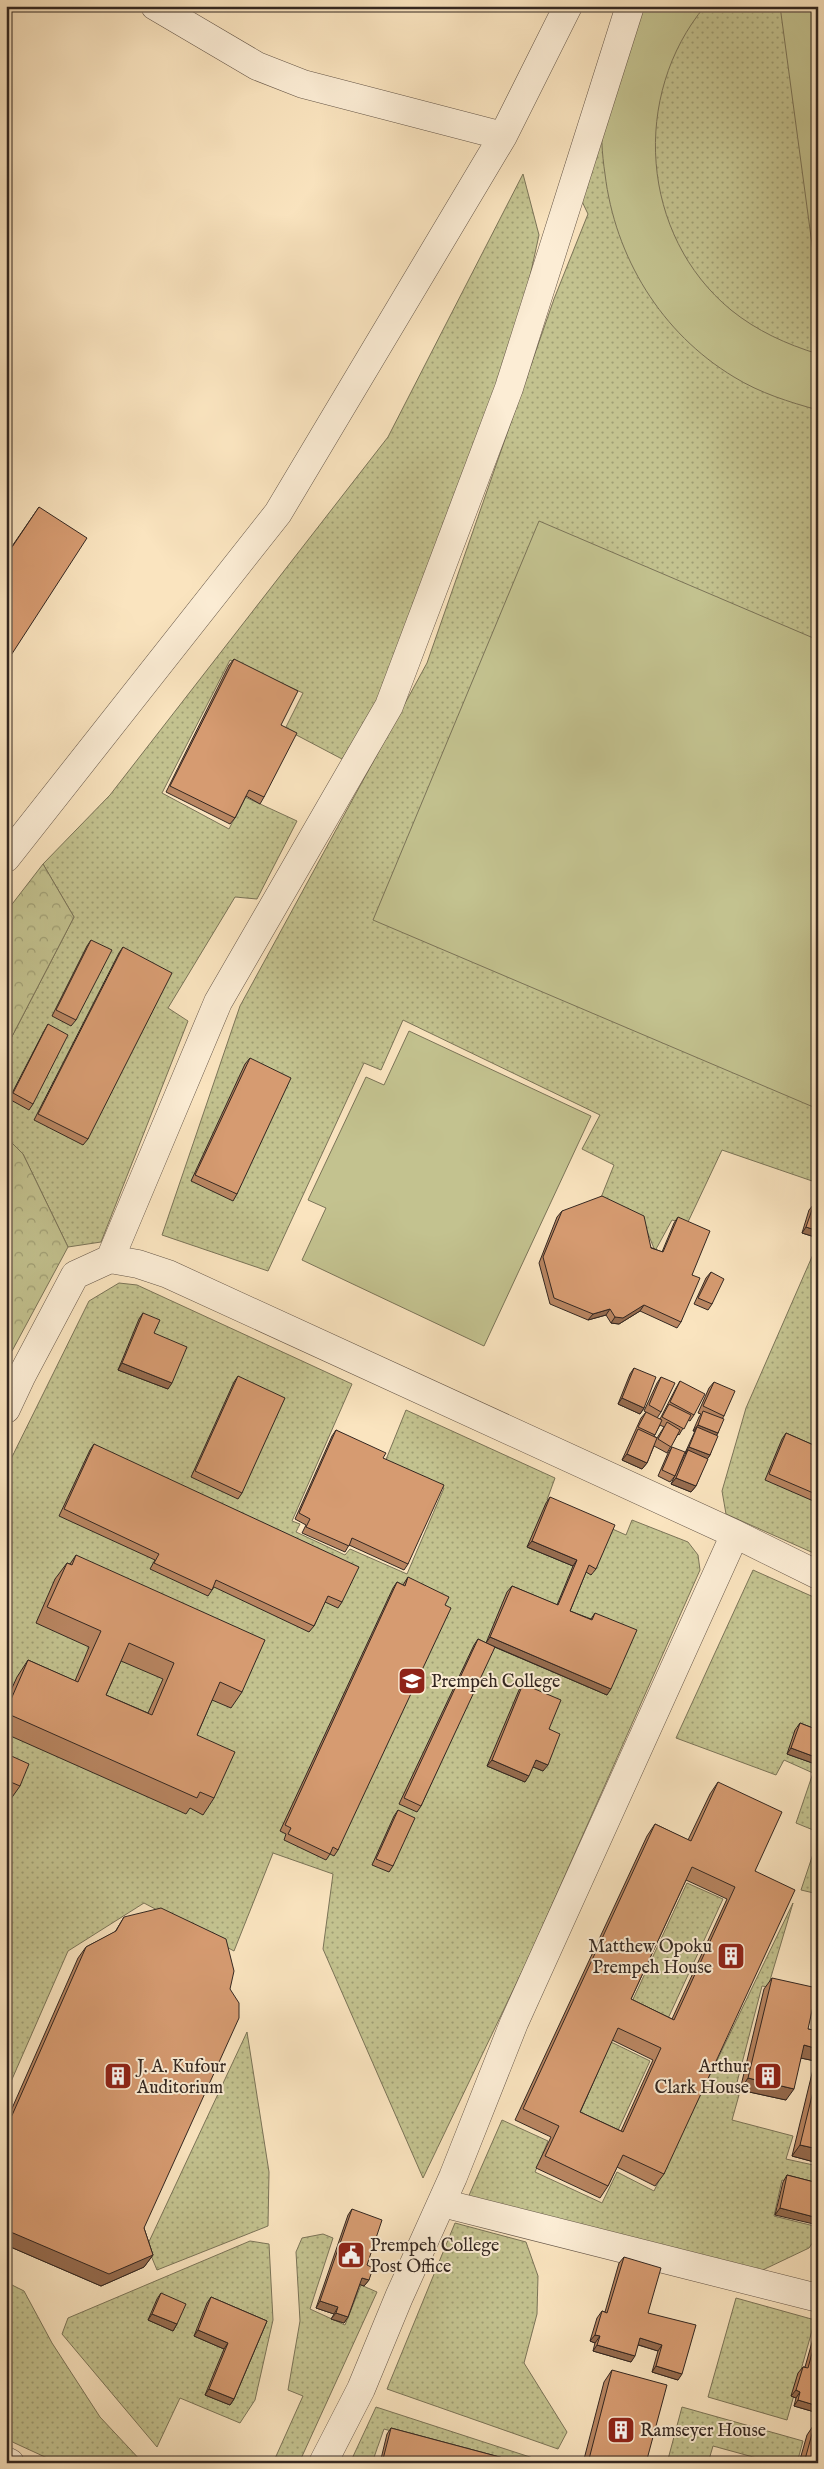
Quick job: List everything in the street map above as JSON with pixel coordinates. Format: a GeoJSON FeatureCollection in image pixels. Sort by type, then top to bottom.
{"type":"FeatureCollection","features":[{"type":"Feature","properties":{"kind":"street"},"geometry":{"type":"LineString","coordinates":[[155,6],[257,66],[303,84],[503,136]]}},
{"type":"Feature","properties":{"kind":"street"},"geometry":{"type":"LineString","coordinates":[[6,858],[278,513],[503,136],[568,6]]}},
{"type":"Feature","properties":{"kind":"street"},"geometry":{"type":"LineString","coordinates":[[110,1259],[218,1002],[388,706],[509,388],[630,6]]}},
{"type":"Feature","properties":{"kind":"street"},"geometry":{"type":"LineString","coordinates":[[6,1409],[75,1275],[110,1259],[138,1264],[168,1274],[736,1534],[818,1576]]}},
{"type":"Feature","properties":{"kind":"street"},"geometry":{"type":"LineString","coordinates":[[323,2463],[361,2389],[399,2297],[442,2203],[514,2023],[736,1534]]}},
{"type":"Feature","properties":{"kind":"street"},"geometry":{"type":"LineString","coordinates":[[442,2203],[818,2298]]}},
{"type":"Feature","properties":{"kind":"street"},"geometry":{"type":"LineString","coordinates":[[6,2461],[10,2463]]}},
{"type":"Feature","properties":{"kind":"green space"},"geometry":{"type":"Polygon","coordinates":[[[621,6],[818,6],[818,1183],[722,1150],[687,1224],[672,1220],[655,1251],[643,1221],[600,1200],[614,1165],[582,1149],[600,1115],[403,1020],[381,1070],[364,1063],[268,1271],[162,1235],[240,1006],[427,663],[554,299],[588,214],[565,166],[621,6]]]}},
{"type":"Feature","properties":{"kind":"green space"},"geometry":{"type":"Polygon","coordinates":[[[640,6],[705,6],[681,42],[665,80],[657,122],[656,163],[663,204],[678,243],[701,279],[731,310],[772,336],[818,354],[818,410],[754,388],[708,359],[684,338],[664,315],[646,290],[631,263],[619,235],[610,205],[603,158],[602,126],[605,106],[640,6]]]}},
{"type":"Feature","properties":{"kind":"green space"},"geometry":{"type":"Polygon","coordinates":[[[780,6],[818,6],[818,289],[780,6]]]}},
{"type":"Feature","properties":{"kind":"green space"},"geometry":{"type":"Polygon","coordinates":[[[523,174],[539,235],[522,313],[392,680],[342,759],[285,729],[303,693],[230,660],[162,793],[229,829],[245,797],[297,821],[257,899],[235,897],[168,1008],[188,1021],[101,1242],[68,1247],[23,1154],[6,1137],[6,1048],[74,917],[43,864],[110,795],[388,437],[523,174]]]}},
{"type":"Feature","properties":{"kind":"green space"},"geometry":{"type":"Polygon","coordinates":[[[539,521],[818,640],[818,1109],[373,920],[539,521]]]}},
{"type":"Feature","properties":{"kind":"green space"},"geometry":{"type":"Polygon","coordinates":[[[43,864],[74,917],[6,1048],[6,912],[43,864]]]}},
{"type":"Feature","properties":{"kind":"green space"},"geometry":{"type":"Polygon","coordinates":[[[409,1031],[591,1116],[484,1346],[302,1260],[326,1208],[308,1200],[366,1077],[384,1085],[409,1031]]]}},
{"type":"Feature","properties":{"kind":"green space"},"geometry":{"type":"Polygon","coordinates":[[[6,1137],[23,1154],[68,1247],[12,1351],[6,1350],[6,1137]]]}},
{"type":"Feature","properties":{"kind":"green space"},"geometry":{"type":"Polygon","coordinates":[[[818,1243],[818,1555],[726,1514],[722,1491],[746,1408],[818,1243]]]}},
{"type":"Feature","properties":{"kind":"green space"},"geometry":{"type":"Polygon","coordinates":[[[119,1283],[137,1285],[352,1384],[292,1521],[300,1524],[296,1532],[345,1555],[350,1549],[407,1574],[444,1488],[385,1462],[406,1410],[555,1478],[547,1500],[626,1535],[632,1520],[688,1542],[698,1555],[700,1570],[528,1959],[423,2178],[323,1949],[333,1874],[273,1853],[234,1951],[144,1903],[68,1951],[6,2093],[6,1469],[89,1301],[119,1283]]]}},
{"type":"Feature","properties":{"kind":"green space"},"geometry":{"type":"Polygon","coordinates":[[[753,1570],[818,1599],[818,1832],[796,1823],[813,1773],[784,1760],[776,1775],[676,1738],[753,1570]]]}},
{"type":"Feature","properties":{"kind":"green space"},"geometry":{"type":"Polygon","coordinates":[[[818,1839],[818,1894],[801,1890],[818,1839]]]}},
{"type":"Feature","properties":{"kind":"green space"},"geometry":{"type":"Polygon","coordinates":[[[687,1883],[723,1899],[665,2025],[629,2008],[687,1883]]]}},
{"type":"Feature","properties":{"kind":"green space"},"geometry":{"type":"Polygon","coordinates":[[[793,1903],[768,1987],[762,1986],[734,2094],[739,2095],[732,2120],[793,2136],[786,2159],[818,2166],[818,2188],[782,2180],[774,2216],[818,2227],[817,2236],[809,2248],[748,2277],[467,2200],[502,2120],[548,2141],[535,2172],[602,2203],[617,2172],[654,2191],[793,1903]]]}},
{"type":"Feature","properties":{"kind":"green space"},"geometry":{"type":"Polygon","coordinates":[[[247,2032],[269,2172],[268,2226],[157,2270],[147,2246],[247,2032]]]}},
{"type":"Feature","properties":{"kind":"green space"},"geometry":{"type":"Polygon","coordinates":[[[611,2042],[650,2061],[614,2139],[576,2122],[611,2042]]]}},
{"type":"Feature","properties":{"kind":"green space"},"geometry":{"type":"Polygon","coordinates":[[[455,2223],[526,2242],[538,2276],[537,2314],[524,2363],[567,2432],[558,2449],[387,2389],[455,2223]]]}},
{"type":"Feature","properties":{"kind":"green space"},"geometry":{"type":"Polygon","coordinates":[[[323,2234],[333,2238],[310,2309],[345,2325],[361,2285],[377,2292],[299,2463],[273,2463],[303,2396],[288,2390],[300,2321],[296,2252],[302,2238],[323,2234]]]}},
{"type":"Feature","properties":{"kind":"green space"},"geometry":{"type":"Polygon","coordinates":[[[250,2241],[269,2244],[273,2320],[255,2400],[240,2423],[180,2398],[157,2447],[62,2334],[68,2318],[250,2241]]]}},
{"type":"Feature","properties":{"kind":"green space"},"geometry":{"type":"Polygon","coordinates":[[[6,2282],[24,2291],[52,2343],[100,2417],[143,2463],[58,2463],[6,2439],[6,2282]]]}},
{"type":"Feature","properties":{"kind":"green space"},"geometry":{"type":"Polygon","coordinates":[[[736,2298],[815,2320],[787,2420],[708,2397],[736,2298]]]}},
{"type":"Feature","properties":{"kind":"green space"},"geometry":{"type":"Polygon","coordinates":[[[376,2407],[533,2458],[536,2463],[507,2463],[384,2429],[372,2463],[350,2463],[376,2407]]]}},
{"type":"Feature","properties":{"kind":"green space"},"geometry":{"type":"Polygon","coordinates":[[[682,2407],[803,2441],[797,2463],[775,2463],[713,2446],[708,2463],[667,2463],[682,2407]]]}},
{"type":"Feature","properties":{"kind":"building"},"geometry":{"type":"Polygon","coordinates":[[[39,507],[87,538],[6,663],[6,556],[39,507]]]}},
{"type":"Feature","properties":{"kind":"building"},"geometry":{"type":"Polygon","coordinates":[[[234,659],[298,691],[281,725],[297,733],[264,797],[249,790],[235,818],[170,786],[234,659]]]}},
{"type":"Feature","properties":{"kind":"building"},"geometry":{"type":"Polygon","coordinates":[[[91,940],[112,950],[76,1020],[56,1010],[91,940]]]}},
{"type":"Feature","properties":{"kind":"building"},"geometry":{"type":"Polygon","coordinates":[[[123,947],[172,973],[88,1139],[38,1114],[123,947]]]}},
{"type":"Feature","properties":{"kind":"building"},"geometry":{"type":"Polygon","coordinates":[[[48,1024],[68,1035],[33,1104],[13,1093],[48,1024]]]}},
{"type":"Feature","properties":{"kind":"building"},"geometry":{"type":"Polygon","coordinates":[[[250,1058],[291,1078],[237,1194],[195,1175],[250,1058]]]}},
{"type":"Feature","properties":{"kind":"building"},"geometry":{"type":"Polygon","coordinates":[[[602,1196],[644,1216],[651,1248],[663,1252],[678,1217],[710,1231],[692,1275],[700,1278],[681,1322],[644,1305],[623,1318],[615,1317],[610,1309],[593,1314],[554,1298],[543,1257],[562,1211],[602,1196]]]}},
{"type":"Feature","properties":{"kind":"building"},"geometry":{"type":"Polygon","coordinates":[[[814,1204],[818,1205],[818,1231],[806,1227],[814,1204]]]}},
{"type":"Feature","properties":{"kind":"building"},"geometry":{"type":"Polygon","coordinates":[[[711,1272],[724,1279],[712,1304],[698,1298],[711,1272]]]}},
{"type":"Feature","properties":{"kind":"building"},"geometry":{"type":"Polygon","coordinates":[[[143,1313],[160,1320],[154,1333],[187,1347],[172,1383],[122,1363],[143,1313]]]}},
{"type":"Feature","properties":{"kind":"building"},"geometry":{"type":"Polygon","coordinates":[[[634,1368],[656,1377],[644,1408],[622,1398],[634,1368]]]}},
{"type":"Feature","properties":{"kind":"building"},"geometry":{"type":"Polygon","coordinates":[[[238,1376],[285,1398],[242,1493],[195,1471],[238,1376]]]}},
{"type":"Feature","properties":{"kind":"building"},"geometry":{"type":"Polygon","coordinates":[[[661,1377],[675,1383],[661,1412],[649,1405],[661,1377]]]}},
{"type":"Feature","properties":{"kind":"building"},"geometry":{"type":"Polygon","coordinates":[[[680,1381],[705,1394],[694,1415],[670,1402],[680,1381]]]}},
{"type":"Feature","properties":{"kind":"building"},"geometry":{"type":"Polygon","coordinates":[[[714,1382],[735,1391],[724,1416],[703,1406],[714,1382]]]}},
{"type":"Feature","properties":{"kind":"building"},"geometry":{"type":"Polygon","coordinates":[[[669,1404],[691,1415],[684,1429],[662,1417],[669,1404]]]}},
{"type":"Feature","properties":{"kind":"building"},"geometry":{"type":"Polygon","coordinates":[[[703,1411],[724,1419],[718,1433],[698,1425],[703,1411]]]}},
{"type":"Feature","properties":{"kind":"building"},"geometry":{"type":"Polygon","coordinates":[[[646,1412],[662,1420],[655,1435],[638,1427],[646,1412]]]}},
{"type":"Feature","properties":{"kind":"building"},"geometry":{"type":"Polygon","coordinates":[[[667,1422],[680,1430],[671,1447],[658,1439],[667,1422]]]}},
{"type":"Feature","properties":{"kind":"building"},"geometry":{"type":"Polygon","coordinates":[[[697,1427],[718,1436],[710,1455],[689,1447],[697,1427]]]}},
{"type":"Feature","properties":{"kind":"building"},"geometry":{"type":"Polygon","coordinates":[[[638,1429],[657,1438],[647,1463],[627,1454],[638,1429]]]}},
{"type":"Feature","properties":{"kind":"building"},"geometry":{"type":"Polygon","coordinates":[[[336,1430],[386,1453],[383,1458],[444,1485],[408,1564],[352,1538],[349,1546],[306,1527],[310,1519],[299,1513],[336,1430]]]}},
{"type":"Feature","properties":{"kind":"building"},"geometry":{"type":"Polygon","coordinates":[[[786,1433],[818,1447],[818,1495],[769,1474],[786,1433]]]}},
{"type":"Feature","properties":{"kind":"building"},"geometry":{"type":"Polygon","coordinates":[[[94,1444],[359,1567],[342,1602],[328,1596],[314,1626],[216,1580],[212,1590],[154,1563],[159,1554],[64,1509],[94,1444]]]}},
{"type":"Feature","properties":{"kind":"building"},"geometry":{"type":"Polygon","coordinates":[[[672,1447],[685,1452],[675,1476],[662,1470],[672,1447]]]}},
{"type":"Feature","properties":{"kind":"building"},"geometry":{"type":"Polygon","coordinates":[[[688,1450],[708,1459],[696,1486],[676,1478],[688,1450]]]}},
{"type":"Feature","properties":{"kind":"building"},"geometry":{"type":"Polygon","coordinates":[[[550,1497],[615,1525],[596,1569],[589,1565],[570,1611],[592,1620],[595,1613],[637,1630],[611,1689],[490,1637],[512,1586],[558,1605],[577,1560],[532,1541],[550,1497]]]}},
{"type":"Feature","properties":{"kind":"building"},"geometry":{"type":"Polygon","coordinates":[[[76,1555],[265,1640],[242,1692],[220,1682],[197,1735],[235,1752],[214,1798],[200,1792],[197,1798],[6,1713],[28,1660],[78,1682],[101,1631],[47,1607],[67,1563],[72,1565],[76,1555]],[[129,1643],[106,1695],[152,1715],[174,1663],[129,1643]]]}},
{"type":"Feature","properties":{"kind":"building"},"geometry":{"type":"Polygon","coordinates":[[[408,1577],[449,1597],[445,1605],[451,1608],[338,1850],[333,1847],[330,1854],[288,1834],[291,1828],[285,1825],[397,1582],[405,1586],[408,1577]]]}},
{"type":"Feature","properties":{"kind":"building"},"geometry":{"type":"Polygon","coordinates":[[[478,1639],[495,1647],[421,1806],[404,1798],[478,1639]]]}},
{"type":"Feature","properties":{"kind":"building"},"geometry":{"type":"Polygon","coordinates":[[[523,1684],[561,1700],[549,1729],[560,1734],[548,1765],[536,1760],[529,1776],[492,1760],[523,1684]]]}},
{"type":"Feature","properties":{"kind":"building"},"geometry":{"type":"Polygon","coordinates":[[[800,1723],[818,1730],[818,1758],[791,1748],[800,1723]]]}},
{"type":"Feature","properties":{"kind":"building"},"geometry":{"type":"Polygon","coordinates":[[[6,1749],[8,1750],[7,1754],[29,1764],[20,1786],[6,1780],[6,1749]]]}},
{"type":"Feature","properties":{"kind":"building","name":"Matthew Opoku Prempeh House"},"geometry":{"type":"Polygon","coordinates":[[[718,1782],[782,1812],[755,1871],[795,1890],[664,2174],[623,2155],[608,2186],[545,2156],[559,2126],[523,2109],[655,1824],[691,1841],[718,1782]],[[692,1867],[631,1999],[674,2020],[735,1887],[692,1867]],[[618,2028],[580,2112],[623,2132],[661,2048],[618,2028]]]}},
{"type":"Feature","properties":{"kind":"building"},"geometry":{"type":"Polygon","coordinates":[[[398,1810],[415,1818],[393,1866],[376,1859],[398,1810]]]}},
{"type":"Feature","properties":{"kind":"building","name":"J. A. Kufour Auditorium"},"geometry":{"type":"Polygon","coordinates":[[[161,1908],[226,1939],[234,1971],[230,1989],[239,2003],[239,2018],[144,2228],[153,2255],[109,2274],[6,2230],[6,2129],[86,1947],[116,1931],[124,1917],[161,1908]]]}},
{"type":"Feature","properties":{"kind":"building"},"geometry":{"type":"Polygon","coordinates":[[[772,1978],[817,1988],[808,2029],[818,2031],[818,2049],[804,2045],[794,2089],[748,2078],[772,1978]]]}},
{"type":"Feature","properties":{"kind":"building"},"geometry":{"type":"Polygon","coordinates":[[[818,2071],[818,2149],[800,2145],[818,2071]]]}},
{"type":"Feature","properties":{"kind":"building"},"geometry":{"type":"Polygon","coordinates":[[[787,2175],[818,2183],[818,2218],[780,2208],[787,2175]]]}},
{"type":"Feature","properties":{"kind":"building","name":"Prempeh College Post Office"},"geometry":{"type":"Polygon","coordinates":[[[352,2209],[382,2220],[367,2265],[373,2268],[369,2280],[362,2278],[348,2317],[336,2313],[338,2307],[320,2301],[352,2209]]]}},
{"type":"Feature","properties":{"kind":"building"},"geometry":{"type":"Polygon","coordinates":[[[624,2257],[661,2268],[648,2313],[696,2325],[682,2374],[656,2366],[662,2345],[640,2338],[635,2356],[597,2345],[600,2336],[595,2335],[602,2311],[607,2313],[624,2257]]]}},
{"type":"Feature","properties":{"kind":"building"},"geometry":{"type":"Polygon","coordinates":[[[161,2293],[186,2304],[177,2324],[152,2314],[161,2293]]]}},
{"type":"Feature","properties":{"kind":"building"},"geometry":{"type":"Polygon","coordinates":[[[211,2297],[267,2321],[234,2399],[209,2389],[228,2343],[198,2330],[211,2297]]]}},
{"type":"Feature","properties":{"kind":"building"},"geometry":{"type":"Polygon","coordinates":[[[818,2331],[818,2406],[798,2400],[800,2392],[796,2390],[803,2367],[808,2368],[818,2331]]]}},
{"type":"Feature","properties":{"kind":"building","name":"Ramseyer House"},"geometry":{"type":"Polygon","coordinates":[[[612,2370],[667,2385],[646,2463],[588,2463],[612,2370]]]}},
{"type":"Feature","properties":{"kind":"building"},"geometry":{"type":"Polygon","coordinates":[[[815,2423],[818,2424],[818,2463],[804,2463],[815,2423]]]}},
{"type":"Feature","properties":{"kind":"building"},"geometry":{"type":"Polygon","coordinates":[[[391,2428],[522,2463],[382,2463],[391,2428]]]}},
{"type":"Feature","properties":{"kind":"place","name":"Prempeh College"},"geometry":{"type":"Point","coordinates":[412,1681]}},
{"type":"Feature","properties":{"kind":"place","name":"Matthew Opoku Prempeh House"},"geometry":{"type":"Point","coordinates":[731,1956]}},
{"type":"Feature","properties":{"kind":"place","name":"J. A. Kufour Auditorium"},"geometry":{"type":"Point","coordinates":[118,2076]}},
{"type":"Feature","properties":{"kind":"place","name":"Arthur Clark House"},"geometry":{"type":"Point","coordinates":[768,2076]}},
{"type":"Feature","properties":{"kind":"place","name":"Prempeh College Post Office"},"geometry":{"type":"Point","coordinates":[351,2255]}},
{"type":"Feature","properties":{"kind":"place","name":"Ramseyer House"},"geometry":{"type":"Point","coordinates":[621,2430]}}]}
